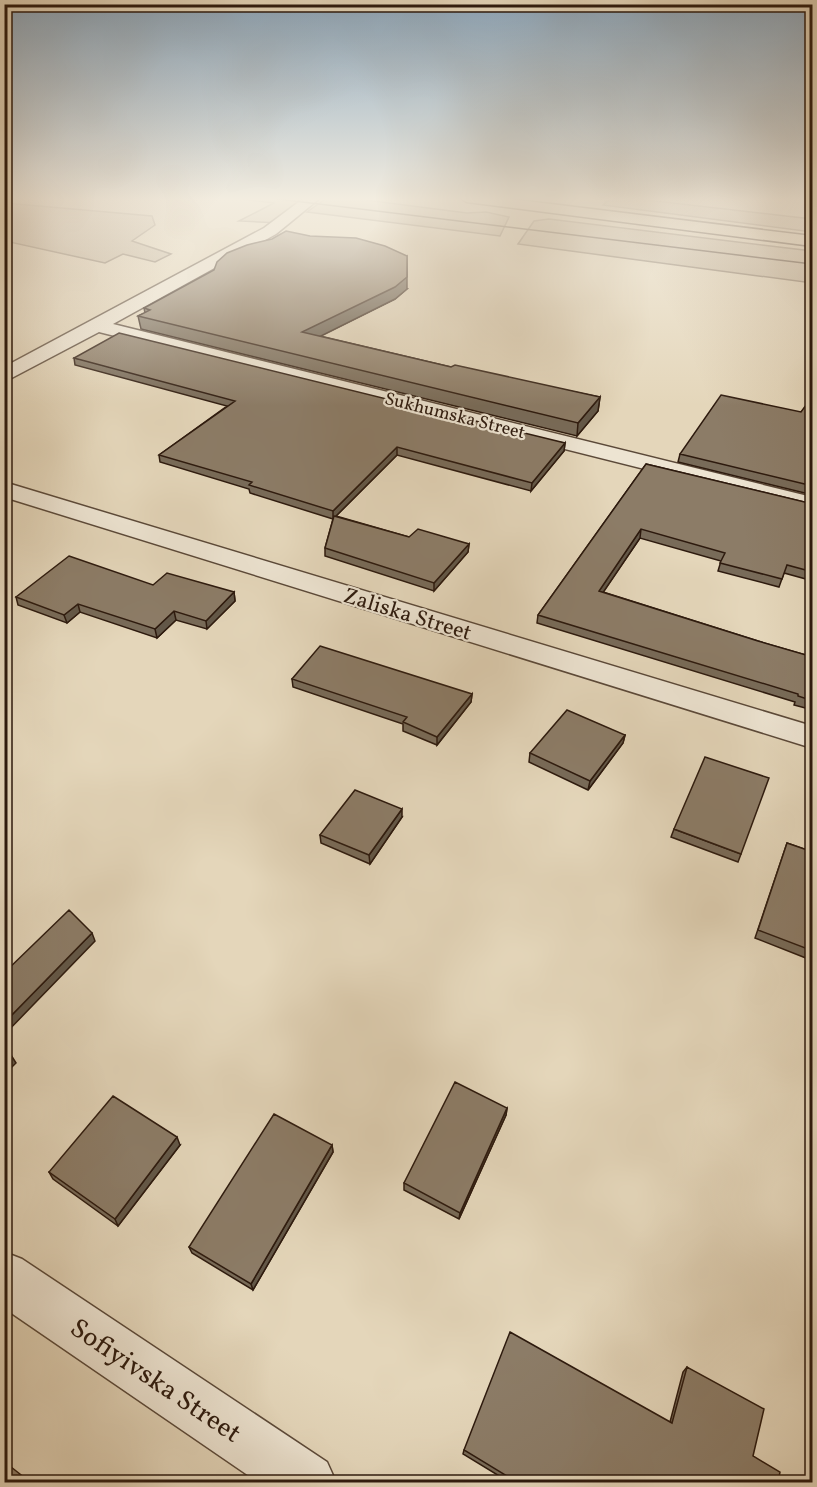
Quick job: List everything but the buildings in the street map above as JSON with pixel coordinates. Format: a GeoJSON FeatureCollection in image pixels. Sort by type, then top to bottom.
{"type":"FeatureCollection","features":[{"type":"Feature","properties":{"kind":"street"},"geometry":{"type":"LineString","coordinates":[[4,376],[204,267]]}},
{"type":"Feature","properties":{"kind":"street","name":"Sukhumska Street"},"geometry":{"type":"LineString","coordinates":[[97,326],[813,504]]}},
{"type":"Feature","properties":{"kind":"street","name":"Zaliska Street"},"geometry":{"type":"LineString","coordinates":[[4,489],[813,737]]}},
{"type":"Feature","properties":{"kind":"street","name":"Sofiyivska Street"},"geometry":{"type":"LineString","coordinates":[[4,1277],[307,1482]]}},
{"type":"Feature","properties":{"kind":"shaded area"},"geometry":{"type":"Polygon","coordinates":[[[694,267],[812,267],[812,283],[694,267]]]}}]}
